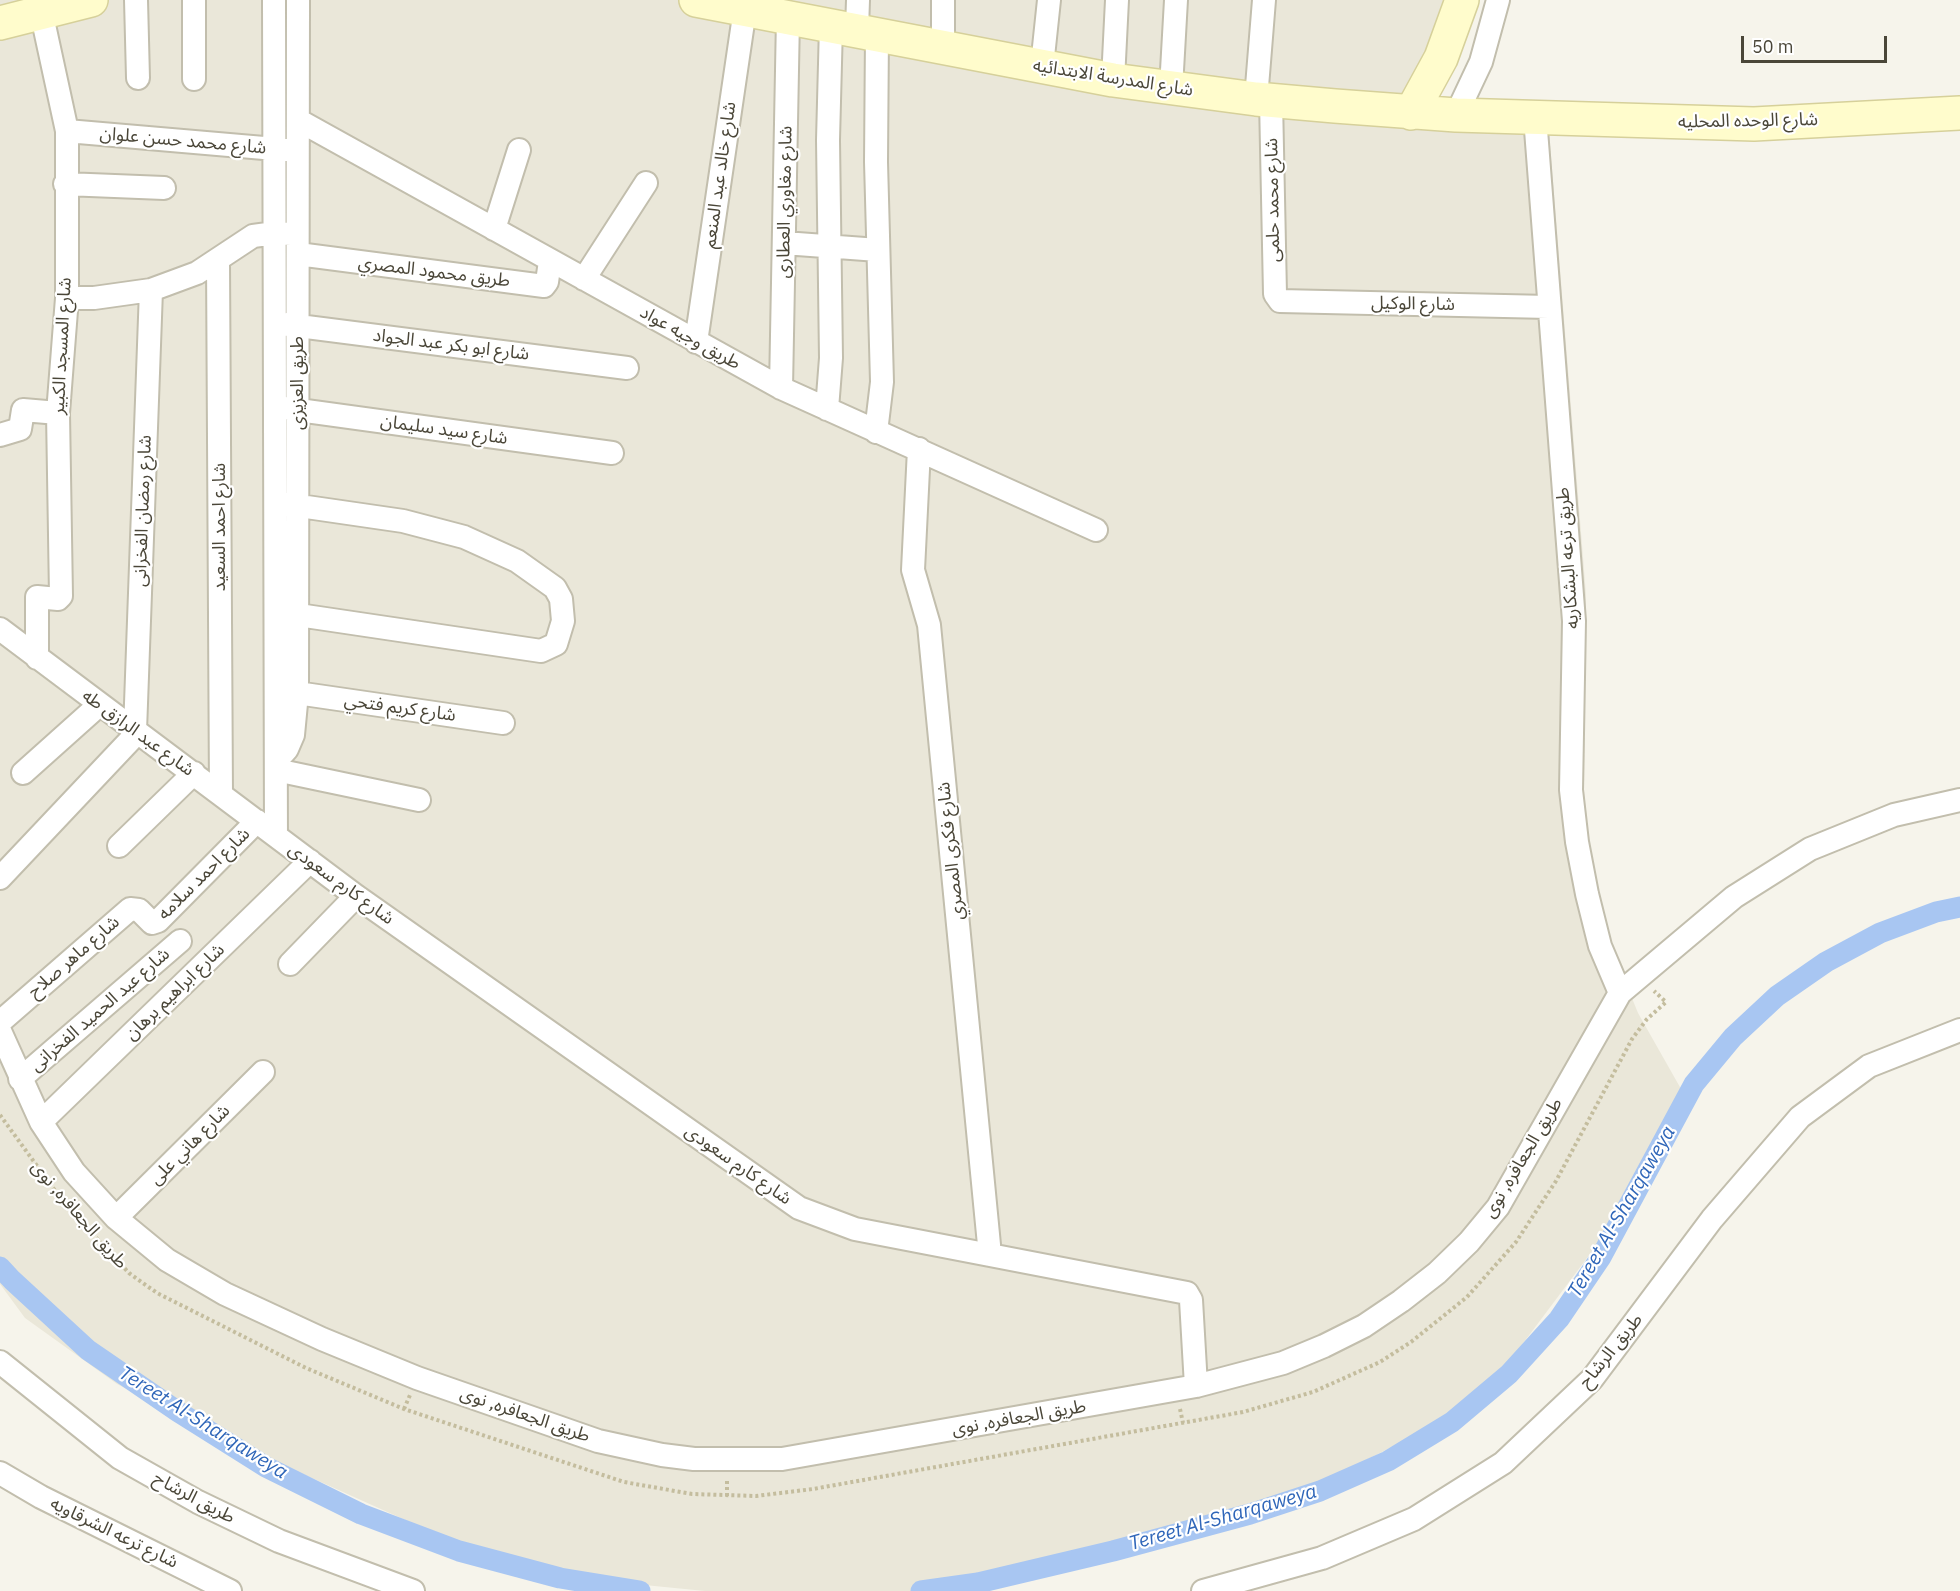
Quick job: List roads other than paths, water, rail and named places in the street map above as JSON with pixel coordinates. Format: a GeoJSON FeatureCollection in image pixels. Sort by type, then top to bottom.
{"type":"FeatureCollection","features":[{"type":"Feature","properties":{"kind":"street"},"geometry":{"type":"LineString","coordinates":[[0,23],[91,0]]}},
{"type":"Feature","properties":{"kind":"street"},"geometry":{"type":"LineString","coordinates":[[136,0],[138,78]]}},
{"type":"Feature","properties":{"kind":"street"},"geometry":{"type":"LineString","coordinates":[[194,0],[194,79]]}},
{"type":"Feature","properties":{"kind":"street","name":"طريق العزيزى"},"geometry":{"type":"LineString","coordinates":[[274,0],[276,407],[287,504],[288,613],[276,766],[276,835]]}},
{"type":"Feature","properties":{"kind":"street","name":"طريق العزيزى"},"geometry":{"type":"LineString","coordinates":[[287,504],[299,410],[298,0]]}},
{"type":"Feature","properties":{"kind":"street","name":"شارع المدرسة الابتدائيه"},"geometry":{"type":"LineString","coordinates":[[696,0],[856,22],[943,45],[1113,80],[1264,100],[1411,113],[1535,117]]}},
{"type":"Feature","properties":{"kind":"street"},"geometry":{"type":"LineString","coordinates":[[943,0],[943,45]]}},
{"type":"Feature","properties":{"kind":"street"},"geometry":{"type":"LineString","coordinates":[[1042,66],[1049,0]]}},
{"type":"Feature","properties":{"kind":"street"},"geometry":{"type":"LineString","coordinates":[[1113,80],[1117,0]]}},
{"type":"Feature","properties":{"kind":"street"},"geometry":{"type":"LineString","coordinates":[[1171,88],[1176,0]]}},
{"type":"Feature","properties":{"kind":"street","name":"شارع محمد حلمى"},"geometry":{"type":"LineString","coordinates":[[1264,0],[1264,100],[1275,294],[1278,299]]}},
{"type":"Feature","properties":{"kind":"street"},"geometry":{"type":"LineString","coordinates":[[1411,113],[1441,58],[1462,0]]}},
{"type":"Feature","properties":{"kind":"street"},"geometry":{"type":"LineString","coordinates":[[1456,115],[1481,62],[1498,0]]}},
{"type":"Feature","properties":{"kind":"street","name":"شارع مغاوري العطارى"},"geometry":{"type":"LineString","coordinates":[[763,9],[784,243],[781,388]]}},
{"type":"Feature","properties":{"kind":"street","name":"شارع خالد عبد المنعم"},"geometry":{"type":"LineString","coordinates":[[696,342],[763,9]]}},
{"type":"Feature","properties":{"kind":"street","name":"شارع المسجد الكبير"},"geometry":{"type":"LineString","coordinates":[[37,658],[37,596],[58,599],[61,596],[58,413],[67,298],[65,184],[67,131],[42,11]]}},
{"type":"Feature","properties":{"kind":"street"},"geometry":{"type":"LineString","coordinates":[[827,409],[831,357],[830,246],[856,22]]}},
{"type":"Feature","properties":{"kind":"street"},"geometry":{"type":"LineString","coordinates":[[856,22],[878,250],[882,382],[876,432]]}},
{"type":"Feature","properties":{"kind":"street","name":"شارع الوحده المحليه"},"geometry":{"type":"LineString","coordinates":[[1535,117],[1754,124],[1960,113]]}},
{"type":"Feature","properties":{"kind":"street","name":"طريق ترعه البشكاريه"},"geometry":{"type":"LineString","coordinates":[[1535,117],[1574,621],[1571,790],[1577,842],[1587,894],[1600,946],[1620,993]]}},
{"type":"Feature","properties":{"kind":"street","name":"طريق وجيه عواد"},"geometry":{"type":"LineString","coordinates":[[298,120],[781,388],[1096,530]]}},
{"type":"Feature","properties":{"kind":"street","name":"شارع محمد حسن علوان"},"geometry":{"type":"LineString","coordinates":[[67,131],[298,151]]}},
{"type":"Feature","properties":{"kind":"street"},"geometry":{"type":"LineString","coordinates":[[494,229],[519,150]]}},
{"type":"Feature","properties":{"kind":"street"},"geometry":{"type":"LineString","coordinates":[[584,279],[646,183]]}},
{"type":"Feature","properties":{"kind":"street"},"geometry":{"type":"LineString","coordinates":[[65,184],[164,188]]}},
{"type":"Feature","properties":{"kind":"street"},"geometry":{"type":"LineString","coordinates":[[67,298],[94,298],[152,290],[197,273],[218,261],[242,242],[262,234],[275,233],[298,244]]}},
{"type":"Feature","properties":{"kind":"street"},"geometry":{"type":"LineString","coordinates":[[784,243],[878,250]]}},
{"type":"Feature","properties":{"kind":"street","name":"طريق محمود المصري"},"geometry":{"type":"LineString","coordinates":[[298,244],[544,286],[547,282],[550,261]]}},
{"type":"Feature","properties":{"kind":"street","name":"شارع احمد السعيد"},"geometry":{"type":"LineString","coordinates":[[218,261],[221,794]]}},
{"type":"Feature","properties":{"kind":"street","name":"شارع رمضان الفخرانى"},"geometry":{"type":"LineString","coordinates":[[136,732],[152,290]]}},
{"type":"Feature","properties":{"kind":"street","name":"شارع الوكيل"},"geometry":{"type":"LineString","coordinates":[[1278,299],[1282,302],[1549,307]]}},
{"type":"Feature","properties":{"kind":"street","name":"شارع ابو بكر عبد الجواد"},"geometry":{"type":"LineString","coordinates":[[276,322],[627,368]]}},
{"type":"Feature","properties":{"kind":"street","name":"شارع سيد سليمان"},"geometry":{"type":"LineString","coordinates":[[276,407],[612,453]]}},
{"type":"Feature","properties":{"kind":"street"},"geometry":{"type":"LineString","coordinates":[[0,435],[20,429],[22,410],[58,413]]}},
{"type":"Feature","properties":{"kind":"street","name":"شارع فكرى المصري"},"geometry":{"type":"LineString","coordinates":[[919,449],[913,570],[929,625],[990,1255]]}},
{"type":"Feature","properties":{"kind":"street"},"geometry":{"type":"LineString","coordinates":[[287,504],[403,521],[464,537],[517,561],[555,588],[563,609],[563,621],[556,644],[541,651],[288,613]]}},
{"type":"Feature","properties":{"kind":"street","name":"طريق العزيزى"},"geometry":{"type":"LineString","coordinates":[[276,766],[292,735],[297,693],[288,613]]}},
{"type":"Feature","properties":{"kind":"street","name":"شارع عبد الرازق طه"},"geometry":{"type":"LineString","coordinates":[[4,641],[37,658],[276,835]]}},
{"type":"Feature","properties":{"kind":"street","name":"شارع كريم فتحي"},"geometry":{"type":"LineString","coordinates":[[297,693],[503,723]]}},
{"type":"Feature","properties":{"kind":"street"},"geometry":{"type":"LineString","coordinates":[[23,773],[99,705]]}},
{"type":"Feature","properties":{"kind":"street"},"geometry":{"type":"LineString","coordinates":[[0,878],[136,732]]}},
{"type":"Feature","properties":{"kind":"street"},"geometry":{"type":"LineString","coordinates":[[276,766],[419,800]]}},
{"type":"Feature","properties":{"kind":"street"},"geometry":{"type":"LineString","coordinates":[[118,846],[194,773]]}},
{"type":"Feature","properties":{"kind":"street","name":"طريق الجعافره, نوى"},"geometry":{"type":"LineString","coordinates":[[0,1031],[40,1122],[74,1172],[116,1218],[167,1260],[206,1283],[322,1339],[417,1378],[598,1441],[662,1455],[727,1461],[809,1455],[1196,1386],[1282,1363],[1364,1326],[1437,1273],[1469,1242],[1498,1207],[1620,993],[1734,897],[1810,849],[1894,815],[1960,800]]}},
{"type":"Feature","properties":{"kind":"street","name":"شارع احمد سلامه"},"geometry":{"type":"LineString","coordinates":[[150,921],[158,921],[257,821]]}},
{"type":"Feature","properties":{"kind":"street","name":"شارع كارم سعودى"},"geometry":{"type":"LineString","coordinates":[[276,835],[356,896],[799,1208],[855,1229],[1187,1293],[1191,1300],[1196,1386]]}},
{"type":"Feature","properties":{"kind":"street","name":"شارع ابراهيم برهان"},"geometry":{"type":"LineString","coordinates":[[40,1122],[310,861]]}},
{"type":"Feature","properties":{"kind":"street"},"geometry":{"type":"LineString","coordinates":[[290,964],[356,896]]}},
{"type":"Feature","properties":{"kind":"street","name":"شارع ماهر صلاح"},"geometry":{"type":"LineString","coordinates":[[0,1022],[130,909],[139,910],[150,921]]}},
{"type":"Feature","properties":{"kind":"street","name":"شارع عبد الحميد الفخرانى"},"geometry":{"type":"LineString","coordinates":[[20,1079],[180,941]]}},
{"type":"Feature","properties":{"kind":"street","name":"طريق الرشاح"},"geometry":{"type":"LineString","coordinates":[[1203,1591],[1322,1558],[1363,1541],[1414,1519],[1503,1462],[1592,1379],[1712,1220],[1800,1117],[1869,1066],[1929,1040],[1960,1030]]}},
{"type":"Feature","properties":{"kind":"street","name":"شارع هاني على"},"geometry":{"type":"LineString","coordinates":[[116,1218],[263,1072]]}},
{"type":"Feature","properties":{"kind":"street","name":"طريق الرشاح"},"geometry":{"type":"LineString","coordinates":[[0,1362],[120,1458],[188,1496],[279,1541],[412,1591]]}},
{"type":"Feature","properties":{"kind":"street","name":"شارع ترعه الشرقاويه"},"geometry":{"type":"LineString","coordinates":[[0,1473],[41,1497],[230,1591]]}},
{"type":"Feature","properties":{"kind":"waterway","name":"Tereet Al-Sharqaweya"},"geometry":{"type":"LineString","coordinates":[[921,1591],[978,1583],[1113,1551],[1250,1514],[1320,1491],[1388,1461],[1452,1422],[1509,1374],[1559,1319],[1601,1257],[1694,1084],[1733,1037],[1777,996],[1826,962],[1880,933],[1936,912],[1960,907]]}},
{"type":"Feature","properties":{"kind":"waterway","name":"Tereet Al-Sharqaweya"},"geometry":{"type":"LineString","coordinates":[[0,1267],[88,1350],[177,1411],[266,1467],[361,1514],[459,1551],[560,1578],[640,1591]]}}]}
